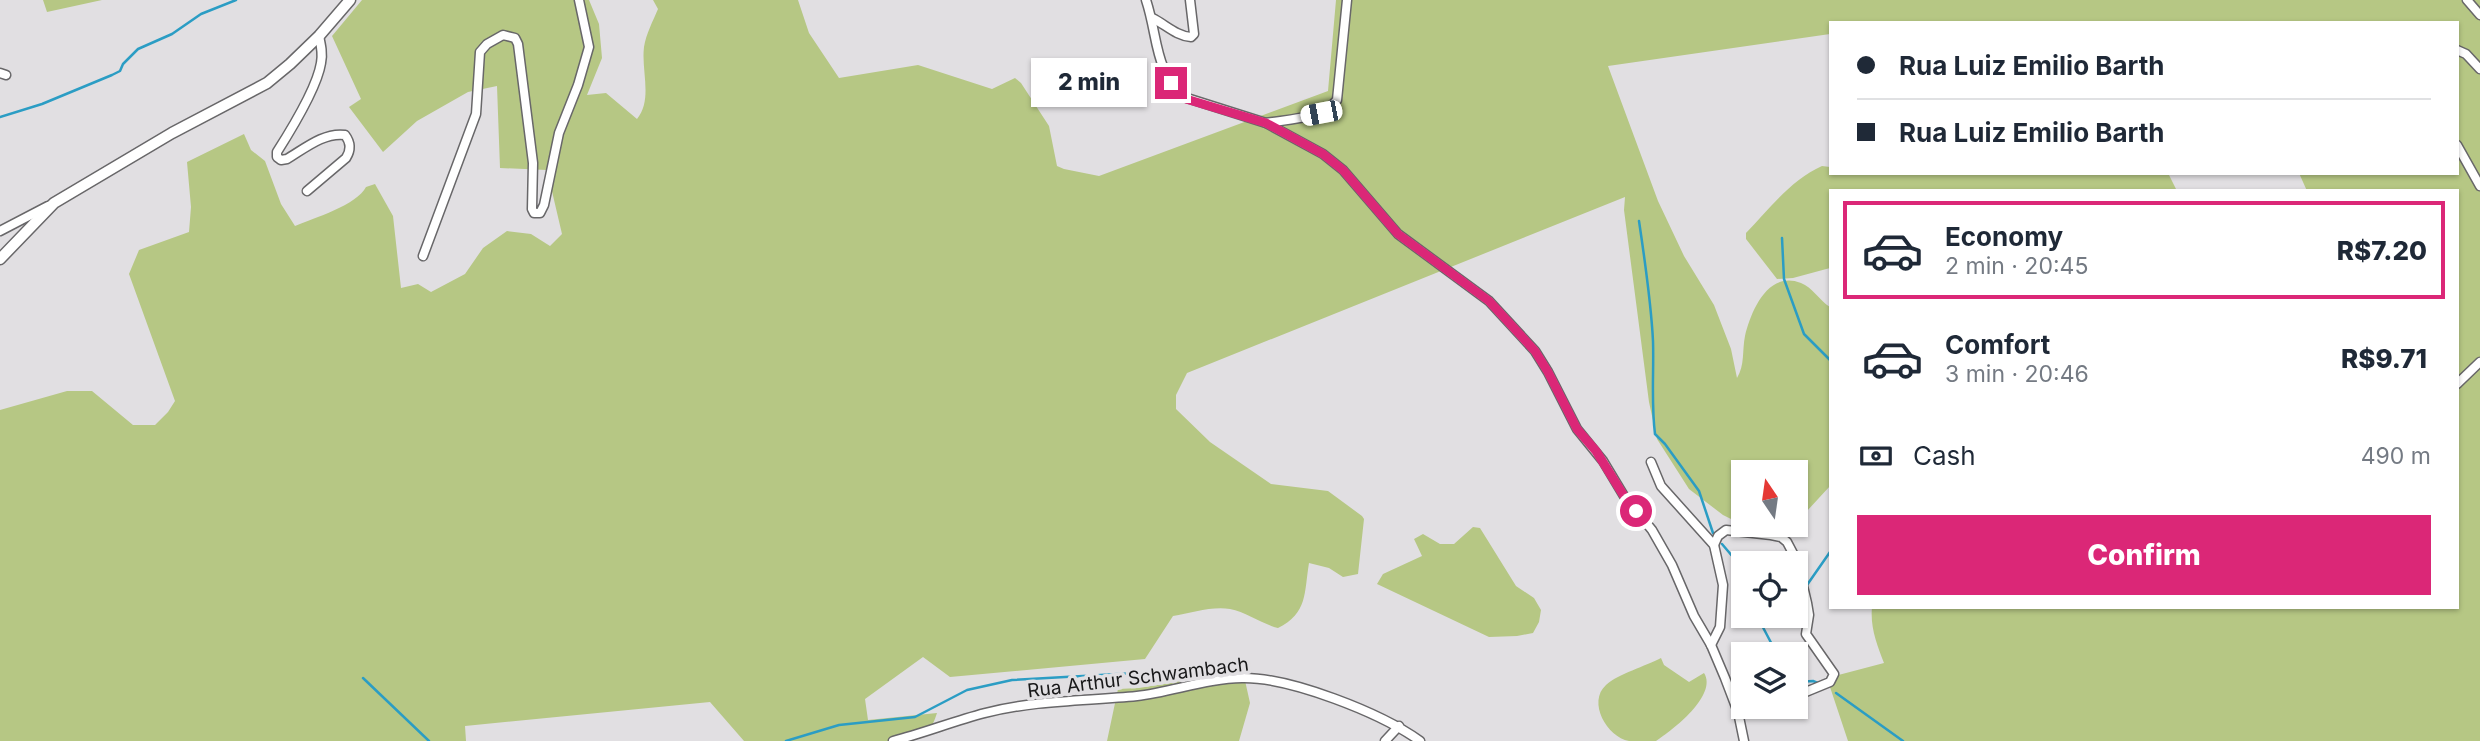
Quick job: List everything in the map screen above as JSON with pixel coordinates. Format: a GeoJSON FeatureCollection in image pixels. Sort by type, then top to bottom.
{"type":"FeatureCollection","features":[{"type":"Feature","properties":{"kind":"street"},"geometry":{"type":"LineString","coordinates":[[0,231],[54,203],[172,133],[267,83],[319,36],[349,0]]}},
{"type":"Feature","properties":{"kind":"street"},"geometry":{"type":"LineString","coordinates":[[423,256],[476,114],[480,52],[486,44],[503,35],[515,38],[518,44],[533,163],[532,209],[540,213],[559,133],[578,85],[589,47],[579,0]]}},
{"type":"Feature","properties":{"kind":"street"},"geometry":{"type":"LineString","coordinates":[[1146,0],[1164,75],[1176,90],[1186,99],[1266,123],[1323,154],[1343,170],[1398,234],[1489,301],[1535,351],[1577,429],[1596,451],[1672,565],[1731,695]]}},
{"type":"Feature","properties":{"kind":"street"},"geometry":{"type":"LineString","coordinates":[[1152,18],[1179,35],[1191,37],[1195,27],[1190,0]]}},
{"type":"Feature","properties":{"kind":"street"},"geometry":{"type":"LineString","coordinates":[[1266,123],[1321,113],[1331,108],[1337,100],[1347,0]]}},
{"type":"Feature","properties":{"kind":"street"},"geometry":{"type":"LineString","coordinates":[[2467,0],[2480,15]]}},
{"type":"Feature","properties":{"kind":"street"},"geometry":{"type":"LineString","coordinates":[[307,191],[350,152],[349,141],[345,135],[335,134],[287,159],[281,160],[277,157],[277,152],[320,69],[322,53],[319,36]]}},
{"type":"Feature","properties":{"kind":"street"},"geometry":{"type":"LineString","coordinates":[[2459,51],[2466,54],[2480,69]]}},
{"type":"Feature","properties":{"kind":"street"},"geometry":{"type":"LineString","coordinates":[[2459,149],[2480,186]]}},
{"type":"Feature","properties":{"kind":"street"},"geometry":{"type":"LineString","coordinates":[[0,259],[54,203]]}},
{"type":"Feature","properties":{"kind":"street"},"geometry":{"type":"LineString","coordinates":[[2459,382],[2480,362]]}},
{"type":"Feature","properties":{"kind":"street"},"geometry":{"type":"LineString","coordinates":[[1651,462],[1661,486],[1714,545],[1723,585],[1720,627],[1710,645]]}},
{"type":"Feature","properties":{"kind":"street"},"geometry":{"type":"LineString","coordinates":[[1714,545],[1718,536],[1726,530],[1781,537],[1792,549],[1809,615],[1806,634],[1834,674],[1830,682],[1808,691]]}},
{"type":"Feature","properties":{"kind":"street","name":"Rua Arthur Schwambach"},"geometry":{"type":"LineString","coordinates":[[893,741],[985,712],[1076,699],[1136,696],[1240,678],[1289,684],[1399,726],[1420,741]]}},
{"type":"Feature","properties":{"kind":"street"},"geometry":{"type":"LineString","coordinates":[[1739,719],[1744,741]]}},
{"type":"Feature","properties":{"kind":"street"},"geometry":{"type":"LineString","coordinates":[[1385,741],[1399,726]]}},
{"type":"Feature","properties":{"kind":"green space"},"geometry":{"type":"Polygon","coordinates":[[[43,0],[102,0],[47,12],[43,0]]]}},
{"type":"Feature","properties":{"kind":"green space"},"geometry":{"type":"Polygon","coordinates":[[[362,0],[589,0],[599,24],[602,58],[587,95],[606,93],[637,119],[642,111],[645,94],[644,47],[658,9],[653,0],[798,0],[809,33],[839,78],[918,65],[992,89],[1015,78],[1049,126],[1057,166],[1099,176],[1328,91],[1336,0],[2480,0],[2480,741],[1848,741],[1827,678],[1884,663],[1873,629],[1872,609],[2459,609],[2459,189],[2306,189],[2300,175],[2459,175],[2459,21],[1829,21],[1829,34],[1608,66],[1658,201],[1684,256],[1714,305],[1731,349],[1737,378],[1752,315],[1770,287],[1779,282],[1801,283],[1829,306],[1829,487],[1808,510],[1808,460],[1731,460],[1731,519],[1689,489],[1657,439],[1649,402],[1624,210],[1625,197],[1187,373],[1176,395],[1176,409],[1210,442],[1271,484],[1328,491],[1364,519],[1358,574],[1343,577],[1329,568],[1309,563],[1300,609],[1278,628],[1230,609],[1216,608],[1173,616],[1145,659],[950,677],[923,657],[865,699],[868,720],[937,713],[928,732],[911,741],[744,741],[710,702],[465,726],[466,741],[0,741],[0,410],[67,391],[92,391],[133,425],[155,425],[168,412],[175,401],[129,274],[139,250],[189,232],[191,207],[187,162],[244,134],[251,150],[265,161],[281,204],[295,226],[345,205],[366,187],[375,184],[393,216],[401,288],[418,284],[431,292],[465,274],[483,248],[507,231],[531,234],[550,246],[562,234],[547,170],[500,168],[497,86],[468,92],[417,121],[383,152],[349,107],[361,99],[332,36],[362,0]]]}},
{"type":"Feature","properties":{"kind":"green space"},"geometry":{"type":"Polygon","coordinates":[[[1822,166],[1829,167],[1829,175],[2169,175],[2176,189],[1829,189],[1829,268],[1793,278],[1777,279],[1746,239],[1746,233],[1791,187],[1822,166]]]}},
{"type":"Feature","properties":{"kind":"green space"},"geometry":{"type":"Polygon","coordinates":[[[1473,527],[1480,528],[1516,586],[1534,598],[1541,610],[1533,633],[1489,637],[1377,584],[1383,574],[1422,556],[1414,539],[1423,534],[1440,544],[1454,544],[1473,527]]]}},
{"type":"Feature","properties":{"kind":"green space"},"geometry":{"type":"Polygon","coordinates":[[[1661,658],[1664,665],[1689,682],[1704,673],[1707,682],[1705,691],[1692,711],[1656,741],[1629,741],[1621,738],[1613,733],[1602,718],[1598,700],[1601,692],[1618,677],[1661,658]]]}},
{"type":"Feature","properties":{"kind":"green space"},"geometry":{"type":"Polygon","coordinates":[[[1236,672],[1244,676],[1250,703],[1239,741],[1107,741],[1118,689],[1236,672]]]}},
{"type":"Feature","properties":{"kind":"waterway"},"geometry":{"type":"LineString","coordinates":[[0,117],[42,104],[112,75],[120,71],[123,64],[138,49],[172,34],[201,14],[236,0]]}},
{"type":"Feature","properties":{"kind":"waterway"},"geometry":{"type":"LineString","coordinates":[[1639,221],[1652,326],[1655,434],[1699,491],[1713,533]]}},
{"type":"Feature","properties":{"kind":"waterway"},"geometry":{"type":"LineString","coordinates":[[1782,238],[1784,279],[1804,334],[1829,359]]}},
{"type":"Feature","properties":{"kind":"waterway"},"geometry":{"type":"LineString","coordinates":[[1722,544],[1731,555]]}},
{"type":"Feature","properties":{"kind":"waterway"},"geometry":{"type":"LineString","coordinates":[[1808,584],[1829,553]]}},
{"type":"Feature","properties":{"kind":"waterway"},"geometry":{"type":"LineString","coordinates":[[1763,628],[1771,642]]}},
{"type":"Feature","properties":{"kind":"waterway"},"geometry":{"type":"LineString","coordinates":[[786,741],[839,725],[915,717],[967,690],[1012,680],[1154,672]]}},
{"type":"Feature","properties":{"kind":"waterway"},"geometry":{"type":"LineString","coordinates":[[363,678],[429,741]]}},
{"type":"Feature","properties":{"kind":"waterway"},"geometry":{"type":"LineString","coordinates":[[1808,681],[1820,684]]}},
{"type":"Feature","properties":{"kind":"waterway"},"geometry":{"type":"LineString","coordinates":[[1836,693],[1903,741]]}},
{"type":"Feature","properties":{"kind":"route"},"geometry":{"type":"LineString","coordinates":[[1171,83],[1186,99],[1266,123],[1323,154],[1343,170],[1398,234],[1489,301],[1535,351],[1577,429],[1596,451],[1636,511]]}}]}
